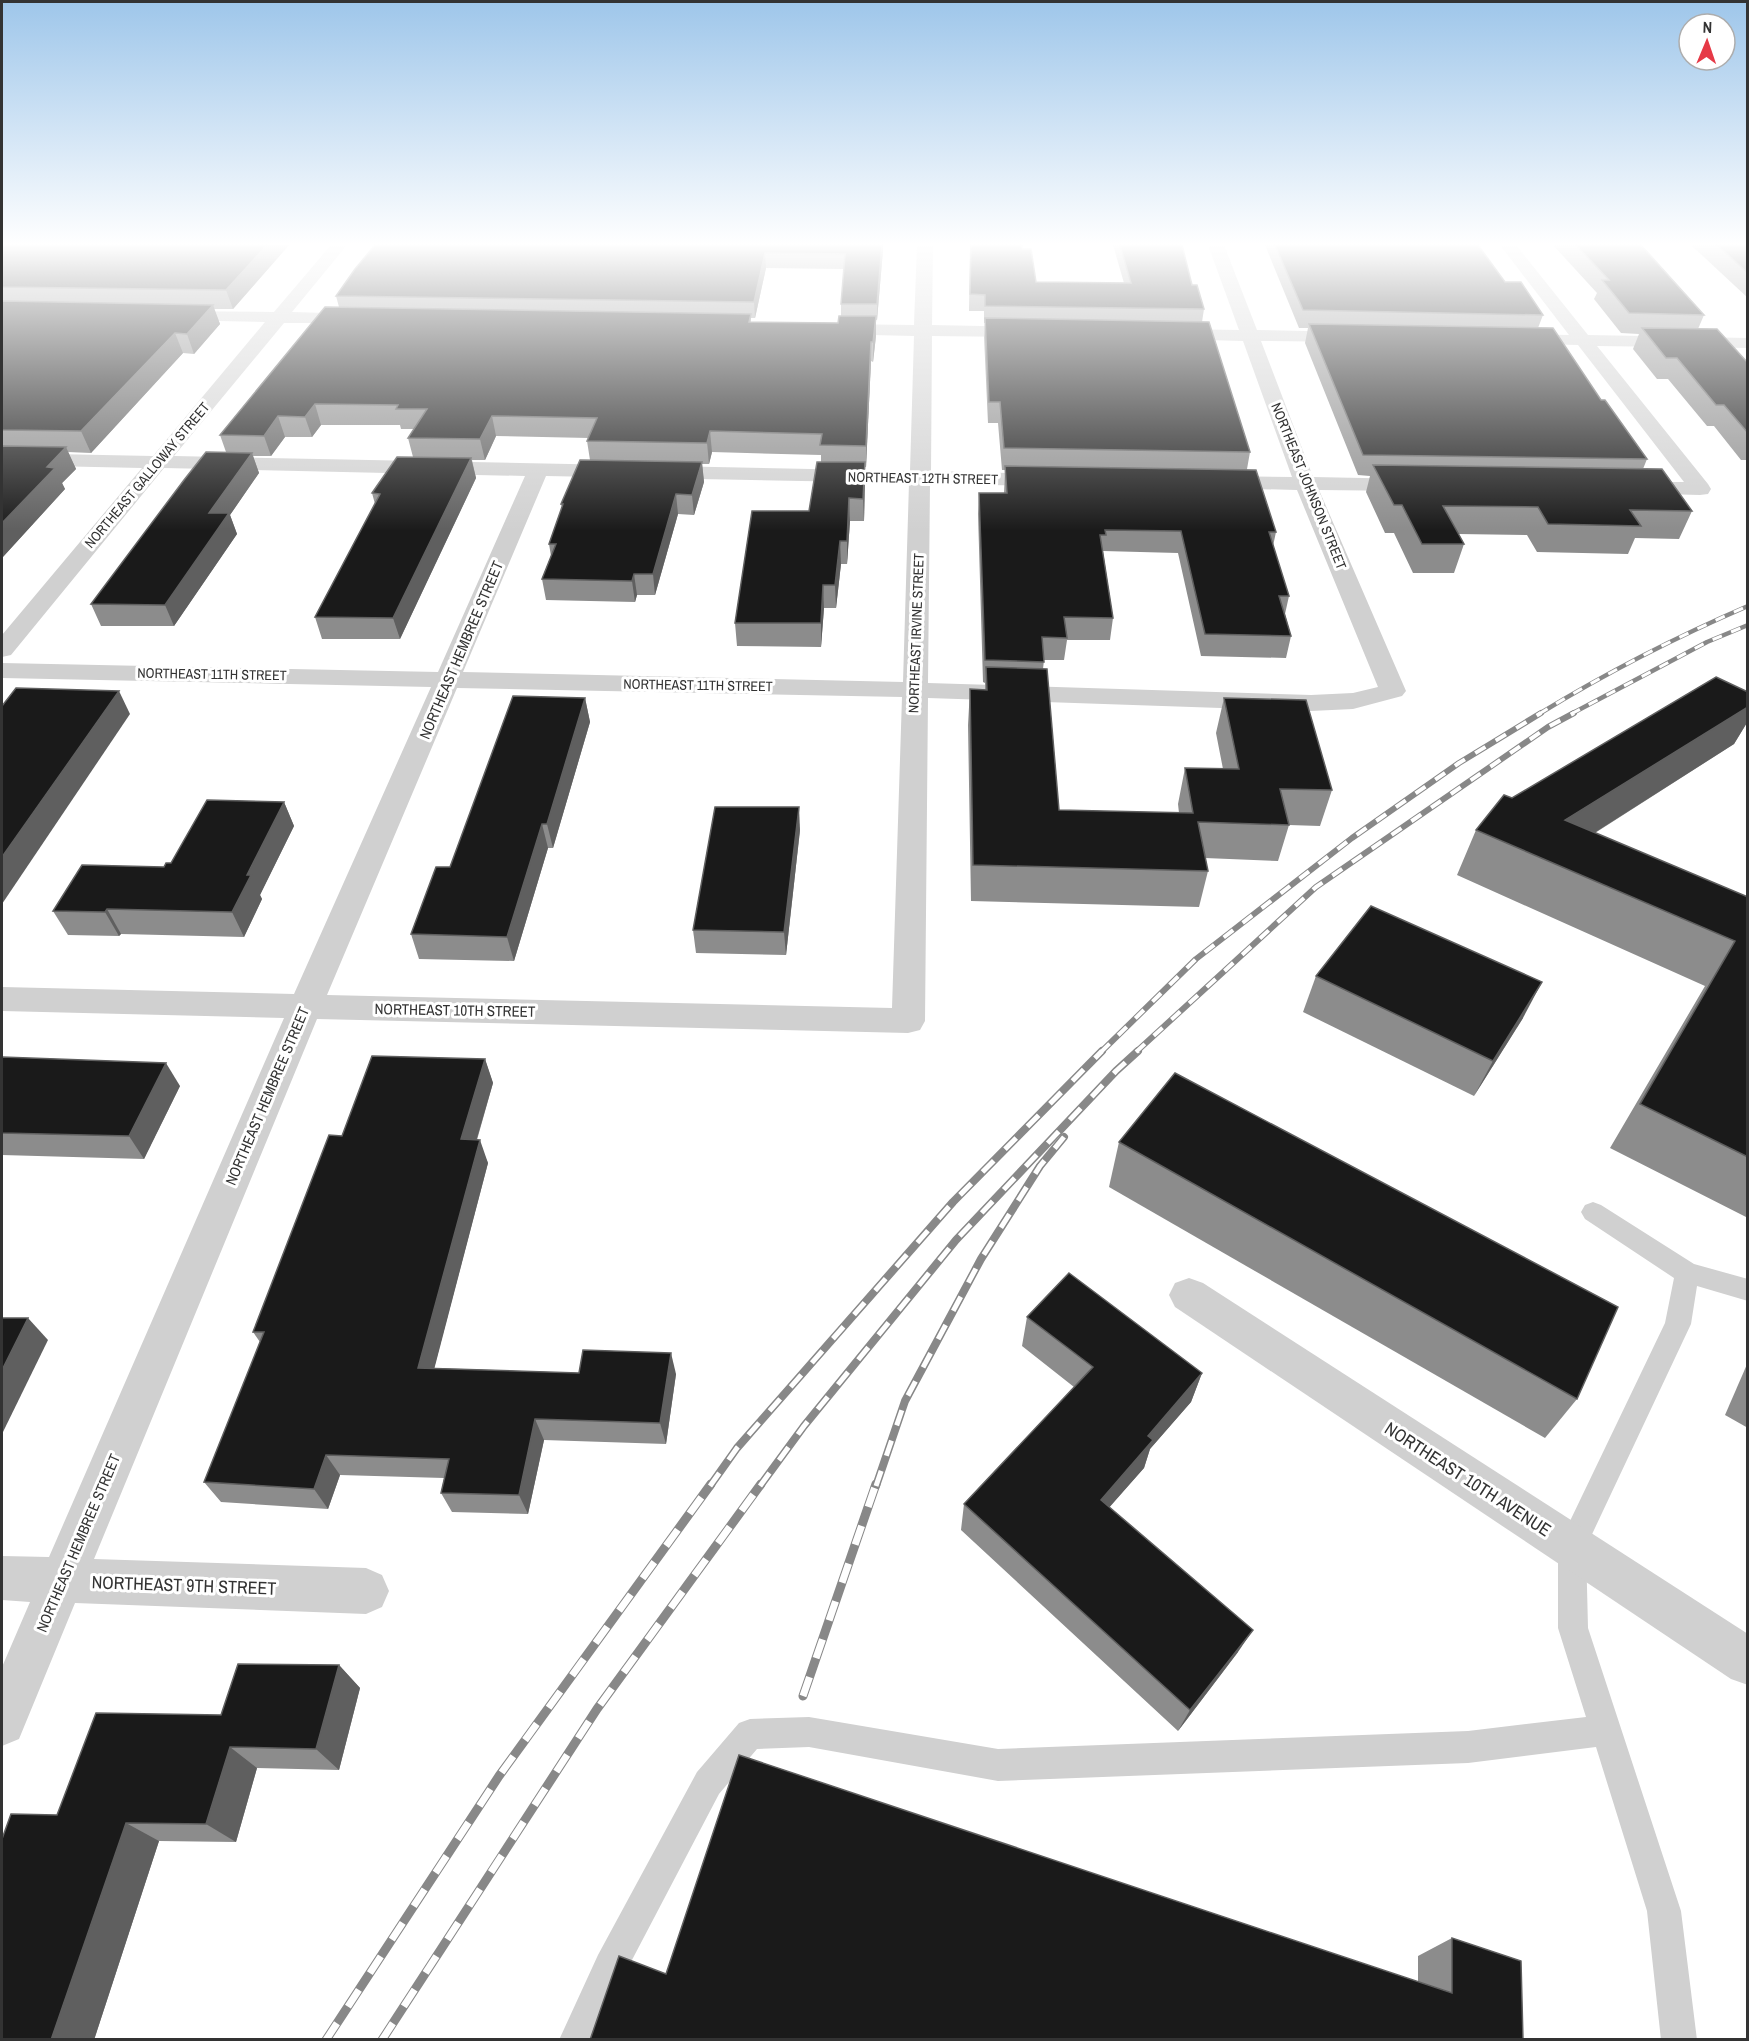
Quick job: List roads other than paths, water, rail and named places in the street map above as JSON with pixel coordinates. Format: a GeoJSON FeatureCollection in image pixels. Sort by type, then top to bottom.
{"type":"FeatureCollection","features":[{"type":"Feature","properties":{"kind":"street","name":"NORTHEAST GALLOWAY STREET"},"geometry":{"type":"LineString","coordinates":[[2,650],[260,340]]}},
{"type":"Feature","properties":{"kind":"street","name":"NORTHEAST IRVINE STREET"},"geometry":{"type":"LineString","coordinates":[[908,1021],[922,340]]}},
{"type":"Feature","properties":{"kind":"street","name":"NORTHEAST JOHNSON STREET"},"geometry":{"type":"LineString","coordinates":[[1253,340],[1305,483],[1393,691]]}},
{"type":"Feature","properties":{"kind":"street"},"geometry":{"type":"LineString","coordinates":[[1583,340],[1700,489],[1616,488]]}},
{"type":"Feature","properties":{"kind":"street"},"geometry":{"type":"LineString","coordinates":[[1597,340],[1748,343]]}},
{"type":"Feature","properties":{"kind":"street","name":"NORTHEAST 12TH STREET"},"geometry":{"type":"LineString","coordinates":[[2,459],[1072,480]]}},
{"type":"Feature","properties":{"kind":"street","name":"NORTHEAST HEMBREE STREET"},"geometry":{"type":"LineString","coordinates":[[2,1722],[305,1006],[538,471]]}},
{"type":"Feature","properties":{"kind":"street"},"geometry":{"type":"LineString","coordinates":[[1200,482],[1437,485]]}},
{"type":"Feature","properties":{"kind":"street","name":"NORTHEAST 11TH STREET"},"geometry":{"type":"LineString","coordinates":[[2,670],[914,690],[1311,703],[1353,701],[1393,691]]}},
{"type":"Feature","properties":{"kind":"street","name":"NORTHEAST 10TH STREET"},"geometry":{"type":"LineString","coordinates":[[2,999],[908,1021]]}},
{"type":"Feature","properties":{"kind":"street","name":"NORTHEAST 10TH AVENUE"},"geometry":{"type":"LineString","coordinates":[[1189,1295],[1748,1662]]}},
{"type":"Feature","properties":{"kind":"street","name":"NORTHEAST 9TH STREET"},"geometry":{"type":"LineString","coordinates":[[2,1578],[366,1592]]}},
{"type":"Feature","properties":{"kind":"lane"},"geometry":{"type":"LineString","coordinates":[[1593,1212],[1687,1273],[1748,1290]]}},
{"type":"Feature","properties":{"kind":"lane"},"geometry":{"type":"LineString","coordinates":[[1679,2040],[1664,1911],[1573,1628],[1572,1546],[1678,1324],[1687,1273]]}},
{"type":"Feature","properties":{"kind":"lane"},"geometry":{"type":"LineString","coordinates":[[576,2040],[610,1967],[708,1783],[750,1734],[809,1732],[998,1765],[1468,1747],[1606,1730]]}},
{"type":"Feature","properties":{"kind":"railway"},"geometry":{"type":"LineString","coordinates":[[1539,714],[1642,656],[1748,606]]}},
{"type":"Feature","properties":{"kind":"railway"},"geometry":{"type":"LineString","coordinates":[[1571,714],[1707,642],[1748,625]]}},
{"type":"Feature","properties":{"kind":"railway"},"geometry":{"type":"LineString","coordinates":[[1101,1052],[1196,959],[1352,838],[1459,763],[1541,713]]}},
{"type":"Feature","properties":{"kind":"railway"},"geometry":{"type":"LineString","coordinates":[[1136,1052],[1316,887],[1548,727],[1574,713]]}},
{"type":"Feature","properties":{"kind":"railway"},"geometry":{"type":"LineString","coordinates":[[760,1486],[804,1426],[956,1240],[1116,1071],[1138,1051]]}},
{"type":"Feature","properties":{"kind":"railway"},"geometry":{"type":"LineString","coordinates":[[710,1486],[737,1448],[953,1202],[1101,1052]]}},
{"type":"Feature","properties":{"kind":"railway"},"geometry":{"type":"LineString","coordinates":[[876,1486],[905,1401],[981,1259],[1040,1166],[1064,1137]]}},
{"type":"Feature","properties":{"kind":"railway"},"geometry":{"type":"LineString","coordinates":[[326,2040],[499,1776],[711,1484]]}},
{"type":"Feature","properties":{"kind":"railway"},"geometry":{"type":"LineString","coordinates":[[382,2040],[597,1709],[761,1484]]}},
{"type":"Feature","properties":{"kind":"railway"},"geometry":{"type":"LineString","coordinates":[[803,1696],[876,1484]]}}]}
